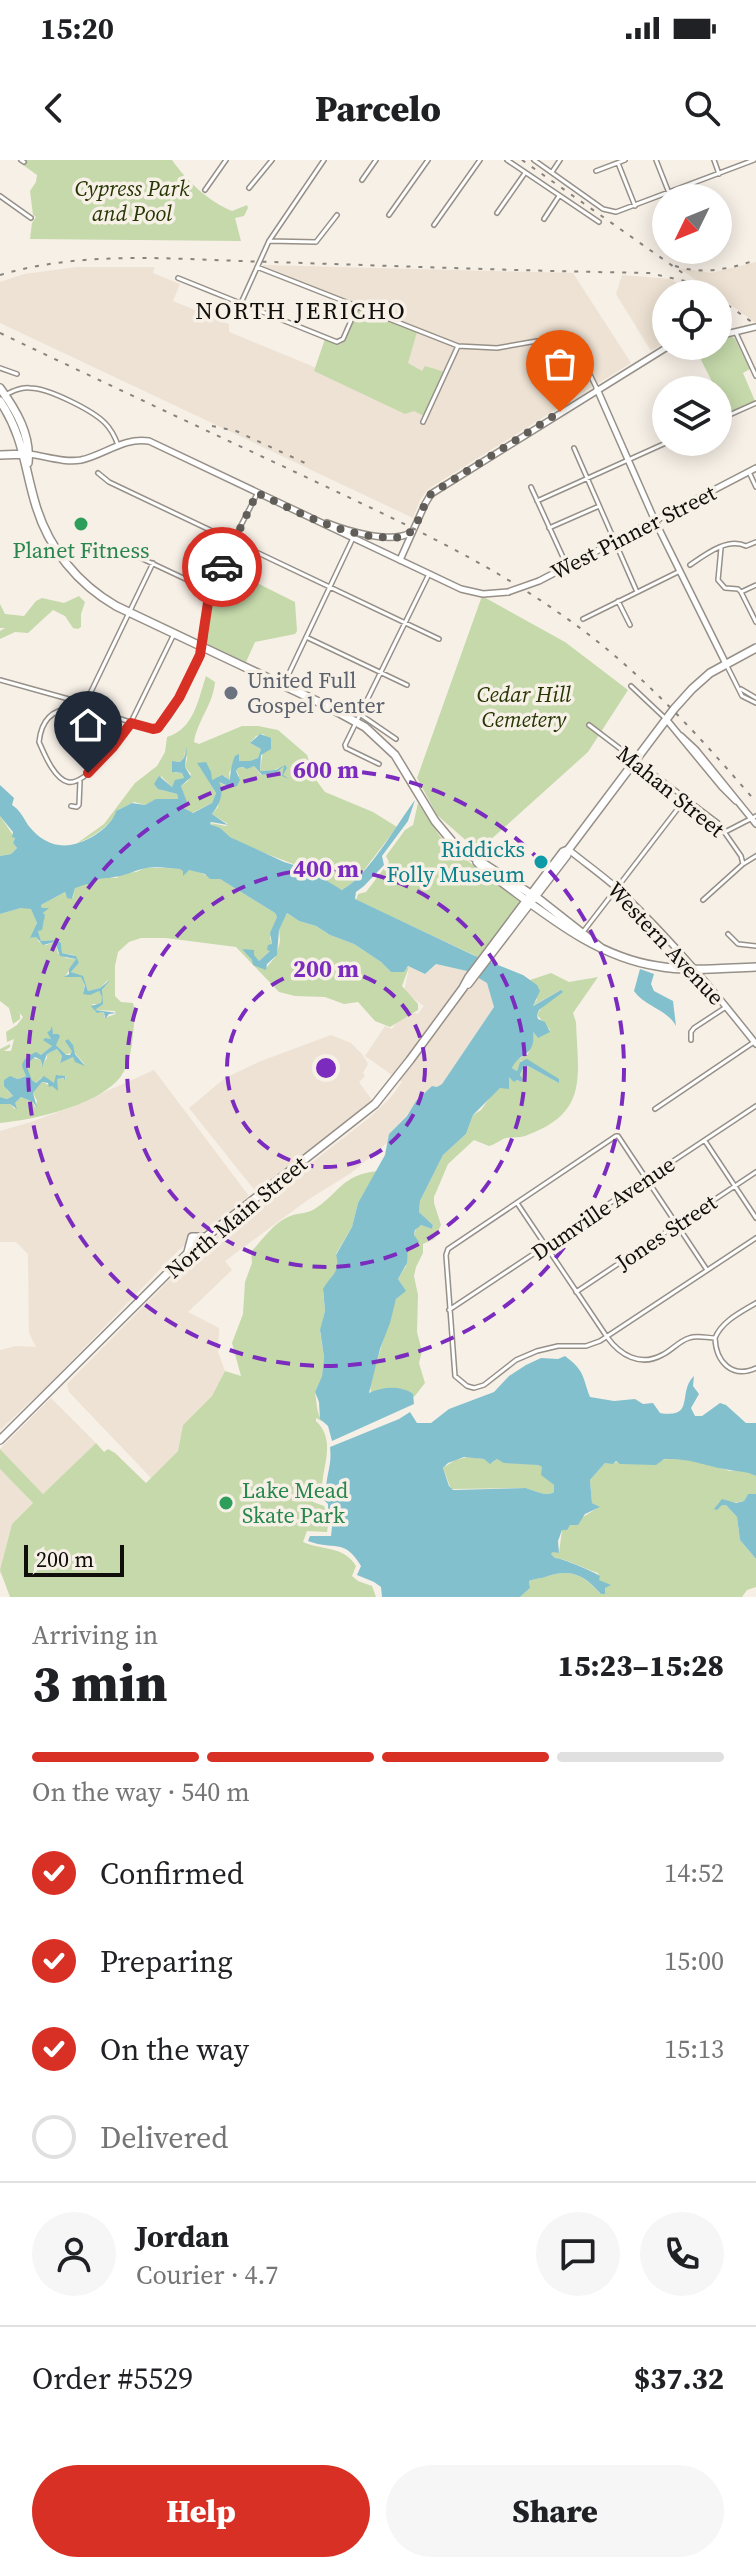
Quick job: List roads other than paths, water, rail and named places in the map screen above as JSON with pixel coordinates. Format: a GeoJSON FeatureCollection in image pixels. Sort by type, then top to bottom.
{"type":"FeatureCollection","features":[{"type":"Feature","properties":{"kind":"main road"},"geometry":{"type":"LineString","coordinates":[[2,401],[26,454]]}},
{"type":"Feature","properties":{"kind":"main road"},"geometry":{"type":"LineString","coordinates":[[2,401],[24,429],[38,511],[56,549],[87,586],[129,613],[359,719],[401,764],[435,821],[455,845],[489,866],[601,948],[647,965],[756,967]]}},
{"type":"Feature","properties":{"kind":"main road"},"geometry":{"type":"LineString","coordinates":[[0,455],[26,454]]}},
{"type":"Feature","properties":{"kind":"main road","name":"North Main Street"},"geometry":{"type":"LineString","coordinates":[[0,1440],[187,1254],[375,1104],[666,719],[702,679],[754,650]]}},
{"type":"Feature","properties":{"kind":"street"},"geometry":{"type":"LineString","coordinates":[[205,190],[226,160]]}},
{"type":"Feature","properties":{"kind":"street"},"geometry":{"type":"LineString","coordinates":[[249,188],[272,160]]}},
{"type":"Feature","properties":{"kind":"street"},"geometry":{"type":"LineString","coordinates":[[241,303],[269,241],[324,160]]}},
{"type":"Feature","properties":{"kind":"street"},"geometry":{"type":"LineString","coordinates":[[362,180],[376,160]]}},
{"type":"Feature","properties":{"kind":"street"},"geometry":{"type":"LineString","coordinates":[[389,215],[428,160]]}},
{"type":"Feature","properties":{"kind":"street"},"geometry":{"type":"LineString","coordinates":[[434,225],[480,160]]}},
{"type":"Feature","properties":{"kind":"street"},"geometry":{"type":"LineString","coordinates":[[507,160],[599,222]]}},
{"type":"Feature","properties":{"kind":"street"},"geometry":{"type":"LineString","coordinates":[[534,160],[603,209],[615,212],[652,200]]}},
{"type":"Feature","properties":{"kind":"street"},"geometry":{"type":"LineString","coordinates":[[552,172],[560,160]]}},
{"type":"Feature","properties":{"kind":"street"},"geometry":{"type":"LineString","coordinates":[[596,171],[625,160]]}},
{"type":"Feature","properties":{"kind":"street"},"geometry":{"type":"LineString","coordinates":[[656,160],[665,184]]}},
{"type":"Feature","properties":{"kind":"street"},"geometry":{"type":"LineString","coordinates":[[714,160],[719,174]]}},
{"type":"Feature","properties":{"kind":"street"},"geometry":{"type":"LineString","coordinates":[[693,184],[754,160]]}},
{"type":"Feature","properties":{"kind":"street"},"geometry":{"type":"LineString","coordinates":[[618,163],[635,206]]}},
{"type":"Feature","properties":{"kind":"street"},"geometry":{"type":"LineString","coordinates":[[497,213],[525,173]]}},
{"type":"Feature","properties":{"kind":"street"},"geometry":{"type":"LineString","coordinates":[[0,196],[31,218]]}},
{"type":"Feature","properties":{"kind":"street"},"geometry":{"type":"LineString","coordinates":[[544,219],[559,196]]}},
{"type":"Feature","properties":{"kind":"street"},"geometry":{"type":"LineString","coordinates":[[269,241],[316,242],[337,215]]}},
{"type":"Feature","properties":{"kind":"street"},"geometry":{"type":"LineString","coordinates":[[257,267],[458,346],[497,348],[562,340],[578,350],[655,521],[742,696],[756,700]]}},
{"type":"Feature","properties":{"kind":"street"},"geometry":{"type":"LineString","coordinates":[[178,278],[339,342],[357,307]]}},
{"type":"Feature","properties":{"kind":"street"},"geometry":{"type":"LineString","coordinates":[[732,333],[756,327]]}},
{"type":"Feature","properties":{"kind":"street"},"geometry":{"type":"LineString","coordinates":[[736,332],[756,376]]}},
{"type":"Feature","properties":{"kind":"street"},"geometry":{"type":"LineString","coordinates":[[423,422],[458,346]]}},
{"type":"Feature","properties":{"kind":"street"},"geometry":{"type":"LineString","coordinates":[[400,560],[431,494],[652,356]]}},
{"type":"Feature","properties":{"kind":"street"},"geometry":{"type":"LineString","coordinates":[[0,368],[17,374]]}},
{"type":"Feature","properties":{"kind":"street"},"geometry":{"type":"LineString","coordinates":[[2,401],[24,388],[44,390],[102,420],[118,445]]}},
{"type":"Feature","properties":{"kind":"street"},"geometry":{"type":"LineString","coordinates":[[732,414],[756,403]]}},
{"type":"Feature","properties":{"kind":"street"},"geometry":{"type":"LineString","coordinates":[[26,454],[75,461],[137,440],[155,443],[429,574],[345,746],[379,764]]}},
{"type":"Feature","properties":{"kind":"street"},"geometry":{"type":"LineString","coordinates":[[574,448],[637,592]]}},
{"type":"Feature","properties":{"kind":"street"},"geometry":{"type":"LineString","coordinates":[[537,501],[652,449]]}},
{"type":"Feature","properties":{"kind":"street","name":"West Pinner Street"},"geometry":{"type":"LineString","coordinates":[[429,574],[461,589],[483,594],[508,592],[539,581],[756,468]]}},
{"type":"Feature","properties":{"kind":"street"},"geometry":{"type":"LineString","coordinates":[[749,472],[756,487]]}},
{"type":"Feature","properties":{"kind":"street"},"geometry":{"type":"LineString","coordinates":[[98,473],[109,482],[439,639]]}},
{"type":"Feature","properties":{"kind":"street"},"geometry":{"type":"LineString","coordinates":[[531,487],[567,566]]}},
{"type":"Feature","properties":{"kind":"street"},"geometry":{"type":"LineString","coordinates":[[174,634],[132,721],[108,754],[80,781],[71,783],[60,778],[40,745],[40,736],[50,717],[57,711],[71,707],[132,721],[153,729],[160,727],[186,687],[202,647],[211,591],[257,493]]}},
{"type":"Feature","properties":{"kind":"street"},"geometry":{"type":"LineString","coordinates":[[549,528],[599,506]]}},
{"type":"Feature","properties":{"kind":"street"},"geometry":{"type":"LineString","coordinates":[[302,513],[347,531],[374,535],[399,538],[414,529]]}},
{"type":"Feature","properties":{"kind":"street"},"geometry":{"type":"LineString","coordinates":[[283,686],[353,538]]}},
{"type":"Feature","properties":{"kind":"street"},"geometry":{"type":"LineString","coordinates":[[690,565],[732,542],[748,546],[756,542]]}},
{"type":"Feature","properties":{"kind":"street"},"geometry":{"type":"LineString","coordinates":[[721,548],[718,580],[725,588],[741,592],[756,622]]}},
{"type":"Feature","properties":{"kind":"street"},"geometry":{"type":"LineString","coordinates":[[130,553],[211,591]]}},
{"type":"Feature","properties":{"kind":"street"},"geometry":{"type":"LineString","coordinates":[[0,680],[83,703],[88,699],[153,563]]}},
{"type":"Feature","properties":{"kind":"street"},"geometry":{"type":"LineString","coordinates":[[583,619],[680,571]]}},
{"type":"Feature","properties":{"kind":"street"},"geometry":{"type":"LineString","coordinates":[[741,592],[756,585]]}},
{"type":"Feature","properties":{"kind":"street"},"geometry":{"type":"LineString","coordinates":[[618,601],[630,625]]}},
{"type":"Feature","properties":{"kind":"street"},"geometry":{"type":"LineString","coordinates":[[306,637],[407,685]]}},
{"type":"Feature","properties":{"kind":"street"},"geometry":{"type":"LineString","coordinates":[[631,686],[666,719],[722,787],[754,819],[725,832]]}},
{"type":"Feature","properties":{"kind":"street"},"geometry":{"type":"LineString","coordinates":[[359,719],[396,739]]}},
{"type":"Feature","properties":{"kind":"street","name":"Mahan Street"},"geometry":{"type":"LineString","coordinates":[[589,725],[686,798],[725,832],[743,864]]}},
{"type":"Feature","properties":{"kind":"street"},"geometry":{"type":"LineString","coordinates":[[71,806],[79,805],[80,781]]}},
{"type":"Feature","properties":{"kind":"street"},"geometry":{"type":"LineString","coordinates":[[581,935],[686,798]]}},
{"type":"Feature","properties":{"kind":"street","name":"Western Avenue"},"geometry":{"type":"LineString","coordinates":[[568,850],[617,888],[695,968],[755,1043]]}},
{"type":"Feature","properties":{"kind":"street"},"geometry":{"type":"LineString","coordinates":[[703,900],[756,856]]}},
{"type":"Feature","properties":{"kind":"street"},"geometry":{"type":"LineString","coordinates":[[728,934],[738,944],[756,946]]}},
{"type":"Feature","properties":{"kind":"street"},"geometry":{"type":"LineString","coordinates":[[691,1040],[694,1028],[726,1007]]}},
{"type":"Feature","properties":{"kind":"street"},"geometry":{"type":"LineString","coordinates":[[655,1109],[755,1043]]}},
{"type":"Feature","properties":{"kind":"street","name":"Dumville Avenue"},"geometry":{"type":"LineString","coordinates":[[449,1310],[756,1106]]}},
{"type":"Feature","properties":{"kind":"street"},"geometry":{"type":"LineString","coordinates":[[707,1270],[616,1135],[448,1249],[453,1371],[460,1382],[474,1388],[484,1385],[529,1353],[558,1346],[589,1345],[607,1337],[756,1238]]}},
{"type":"Feature","properties":{"kind":"street"},"geometry":{"type":"LineString","coordinates":[[705,1141],[756,1218]]}},
{"type":"Feature","properties":{"kind":"street","name":"Jones Street"},"geometry":{"type":"LineString","coordinates":[[576,1292],[756,1172]]}},
{"type":"Feature","properties":{"kind":"street"},"geometry":{"type":"LineString","coordinates":[[516,1202],[607,1337],[625,1355],[645,1360],[662,1355],[690,1337],[715,1338]]}},
{"type":"Feature","properties":{"kind":"street"},"geometry":{"type":"LineString","coordinates":[[756,1303],[728,1321],[715,1338],[717,1355],[725,1366],[742,1372],[756,1368]]}},
{"type":"Feature","properties":{"kind":"water"},"geometry":{"type":"Polygon","coordinates":[[[260,734],[271,738],[271,749],[261,755],[260,771],[276,770],[285,765],[287,768],[283,775],[289,779],[282,776],[284,766],[277,772],[262,775],[254,766],[238,768],[236,771],[240,780],[237,786],[230,787],[219,782],[220,799],[212,814],[228,825],[210,824],[230,837],[307,869],[342,890],[372,862],[415,800],[408,821],[382,856],[384,865],[356,892],[355,899],[523,975],[540,991],[533,1006],[561,990],[563,992],[539,1010],[537,1015],[550,1032],[538,1038],[533,1032],[530,1050],[512,1068],[517,1071],[520,1062],[527,1059],[559,1079],[559,1083],[528,1066],[524,1066],[520,1075],[523,1079],[521,1082],[514,1082],[509,1077],[509,1089],[500,1088],[473,1115],[466,1134],[443,1155],[420,1201],[419,1212],[433,1225],[432,1229],[421,1225],[414,1235],[419,1242],[408,1247],[407,1263],[398,1279],[406,1291],[396,1299],[369,1393],[385,1388],[402,1389],[413,1394],[414,1404],[332,1441],[328,1426],[320,1419],[315,1392],[322,1376],[324,1357],[320,1330],[325,1311],[323,1289],[336,1270],[336,1255],[352,1227],[358,1203],[385,1155],[389,1134],[407,1116],[416,1101],[432,1086],[442,1084],[494,1007],[487,983],[467,971],[436,964],[425,974],[408,966],[404,972],[391,972],[354,944],[287,913],[279,930],[277,955],[267,964],[266,970],[253,965],[242,949],[254,950],[259,961],[270,951],[267,950],[268,945],[272,944],[270,933],[277,917],[275,913],[220,879],[210,879],[205,874],[189,870],[183,876],[180,869],[150,867],[94,881],[92,886],[87,884],[75,888],[72,899],[67,898],[65,892],[41,905],[42,908],[49,908],[43,913],[42,930],[38,931],[41,941],[56,940],[61,943],[62,953],[76,956],[79,963],[71,972],[83,976],[88,991],[100,988],[110,980],[102,990],[103,1004],[95,1010],[117,1013],[109,1014],[105,1019],[104,1012],[97,1013],[91,1006],[101,1003],[99,991],[83,994],[85,985],[81,977],[64,977],[69,974],[76,959],[60,956],[55,942],[43,945],[36,937],[30,938],[37,923],[31,909],[21,908],[0,914],[0,856],[11,854],[17,848],[13,843],[13,832],[0,816],[0,785],[14,798],[12,805],[41,838],[56,845],[73,845],[98,833],[110,823],[116,811],[132,803],[145,805],[156,799],[178,799],[177,794],[158,789],[154,784],[159,776],[172,787],[175,780],[184,778],[182,773],[172,772],[172,761],[180,762],[187,747],[185,767],[191,777],[181,786],[187,802],[182,807],[193,813],[212,803],[216,793],[197,763],[206,762],[212,780],[222,775],[230,780],[235,756],[239,754],[239,761],[258,758],[261,749],[250,743],[260,734]]]}},
{"type":"Feature","properties":{"kind":"water"},"geometry":{"type":"Polygon","coordinates":[[[640,969],[654,974],[651,984],[654,991],[673,1001],[676,1026],[634,991],[640,969]]]}},
{"type":"Feature","properties":{"kind":"water"},"geometry":{"type":"Polygon","coordinates":[[[52,1026],[53,1034],[60,1036],[56,1045],[70,1055],[72,1051],[65,1041],[68,1039],[85,1066],[75,1062],[73,1057],[60,1063],[62,1056],[57,1049],[47,1054],[42,1067],[41,1060],[35,1057],[26,1065],[32,1080],[36,1083],[44,1076],[54,1083],[56,1075],[65,1076],[65,1081],[64,1078],[57,1079],[58,1091],[42,1082],[33,1093],[37,1108],[33,1102],[21,1097],[15,1103],[17,1109],[10,1104],[0,1104],[0,1097],[7,1099],[13,1096],[4,1086],[4,1080],[10,1076],[18,1079],[26,1076],[22,1066],[25,1059],[36,1052],[41,1055],[52,1046],[43,1040],[51,1039],[47,1032],[52,1026]]]}},
{"type":"Feature","properties":{"kind":"water"},"geometry":{"type":"Polygon","coordinates":[[[565,1356],[576,1366],[590,1397],[653,1403],[660,1413],[671,1414],[682,1408],[689,1382],[694,1376],[693,1386],[699,1394],[691,1408],[695,1416],[702,1416],[720,1403],[746,1423],[756,1423],[756,1476],[682,1460],[664,1459],[656,1465],[620,1464],[616,1461],[613,1464],[605,1463],[590,1480],[592,1503],[600,1507],[585,1514],[578,1525],[562,1530],[558,1541],[559,1553],[551,1554],[600,1576],[599,1580],[611,1585],[605,1588],[605,1594],[601,1594],[584,1578],[564,1573],[529,1581],[530,1588],[520,1597],[382,1597],[381,1587],[357,1575],[361,1566],[349,1551],[308,1541],[310,1536],[331,1536],[333,1518],[328,1515],[328,1504],[318,1498],[318,1494],[326,1489],[330,1447],[410,1412],[417,1423],[431,1423],[449,1409],[494,1392],[509,1376],[526,1365],[541,1358],[558,1359],[565,1356]],[[464,1457],[448,1463],[443,1468],[449,1486],[453,1490],[526,1488],[544,1494],[554,1492],[554,1485],[541,1475],[542,1467],[538,1465],[504,1463],[497,1459],[490,1464],[484,1459],[464,1457]]]}},
{"type":"Feature","properties":{"kind":"water"},"geometry":{"type":"Polygon","coordinates":[[[748,1494],[756,1494],[756,1559],[740,1540],[737,1517],[726,1505],[714,1509],[722,1499],[736,1503],[744,1501],[748,1494]]]}},
{"type":"Feature","properties":{"kind":"railway"},"geometry":{"type":"LineString","coordinates":[[522,160],[687,276]]}},
{"type":"Feature","properties":{"kind":"railway"},"geometry":{"type":"LineString","coordinates":[[0,275],[67,262],[169,258],[649,273],[680,280]]}},
{"type":"Feature","properties":{"kind":"railway"},"geometry":{"type":"LineString","coordinates":[[675,266],[716,270],[756,260]]}},
{"type":"Feature","properties":{"kind":"railway"},"geometry":{"type":"LineString","coordinates":[[732,308],[756,325]]}},
{"type":"Feature","properties":{"kind":"railway"},"geometry":{"type":"LineString","coordinates":[[0,333],[405,524],[499,574],[587,633],[639,677],[711,750],[756,802]]}},
{"type":"Feature","properties":{"kind":"railway"},"geometry":{"type":"LineString","coordinates":[[212,426],[236,431],[305,463]]}},
{"type":"Feature","properties":{"kind":"place","name":"Planet Fitness"},"geometry":{"type":"Point","coordinates":[81,524]}},
{"type":"Feature","properties":{"kind":"place","name":"United Full Gospel Center"},"geometry":{"type":"Point","coordinates":[231,693]}},
{"type":"Feature","properties":{"kind":"place","name":"Riddicks Folly Museum"},"geometry":{"type":"Point","coordinates":[541,862]}},
{"type":"Feature","properties":{"kind":"place","name":"Lake Mead Skate Park"},"geometry":{"type":"Point","coordinates":[226,1503]}},
{"type":"Feature","properties":{"kind":"district","name":"NORTH JERICHO"},"geometry":{"type":"Point","coordinates":[301,311]}},
{"type":"Feature","properties":{"kind":"park label","name":"Cypress Park and Pool"},"geometry":{"type":"Point","coordinates":[132,200]}},
{"type":"Feature","properties":{"kind":"park label","name":"Cedar Hill Cemetery"},"geometry":{"type":"Point","coordinates":[524,706]}}]}
